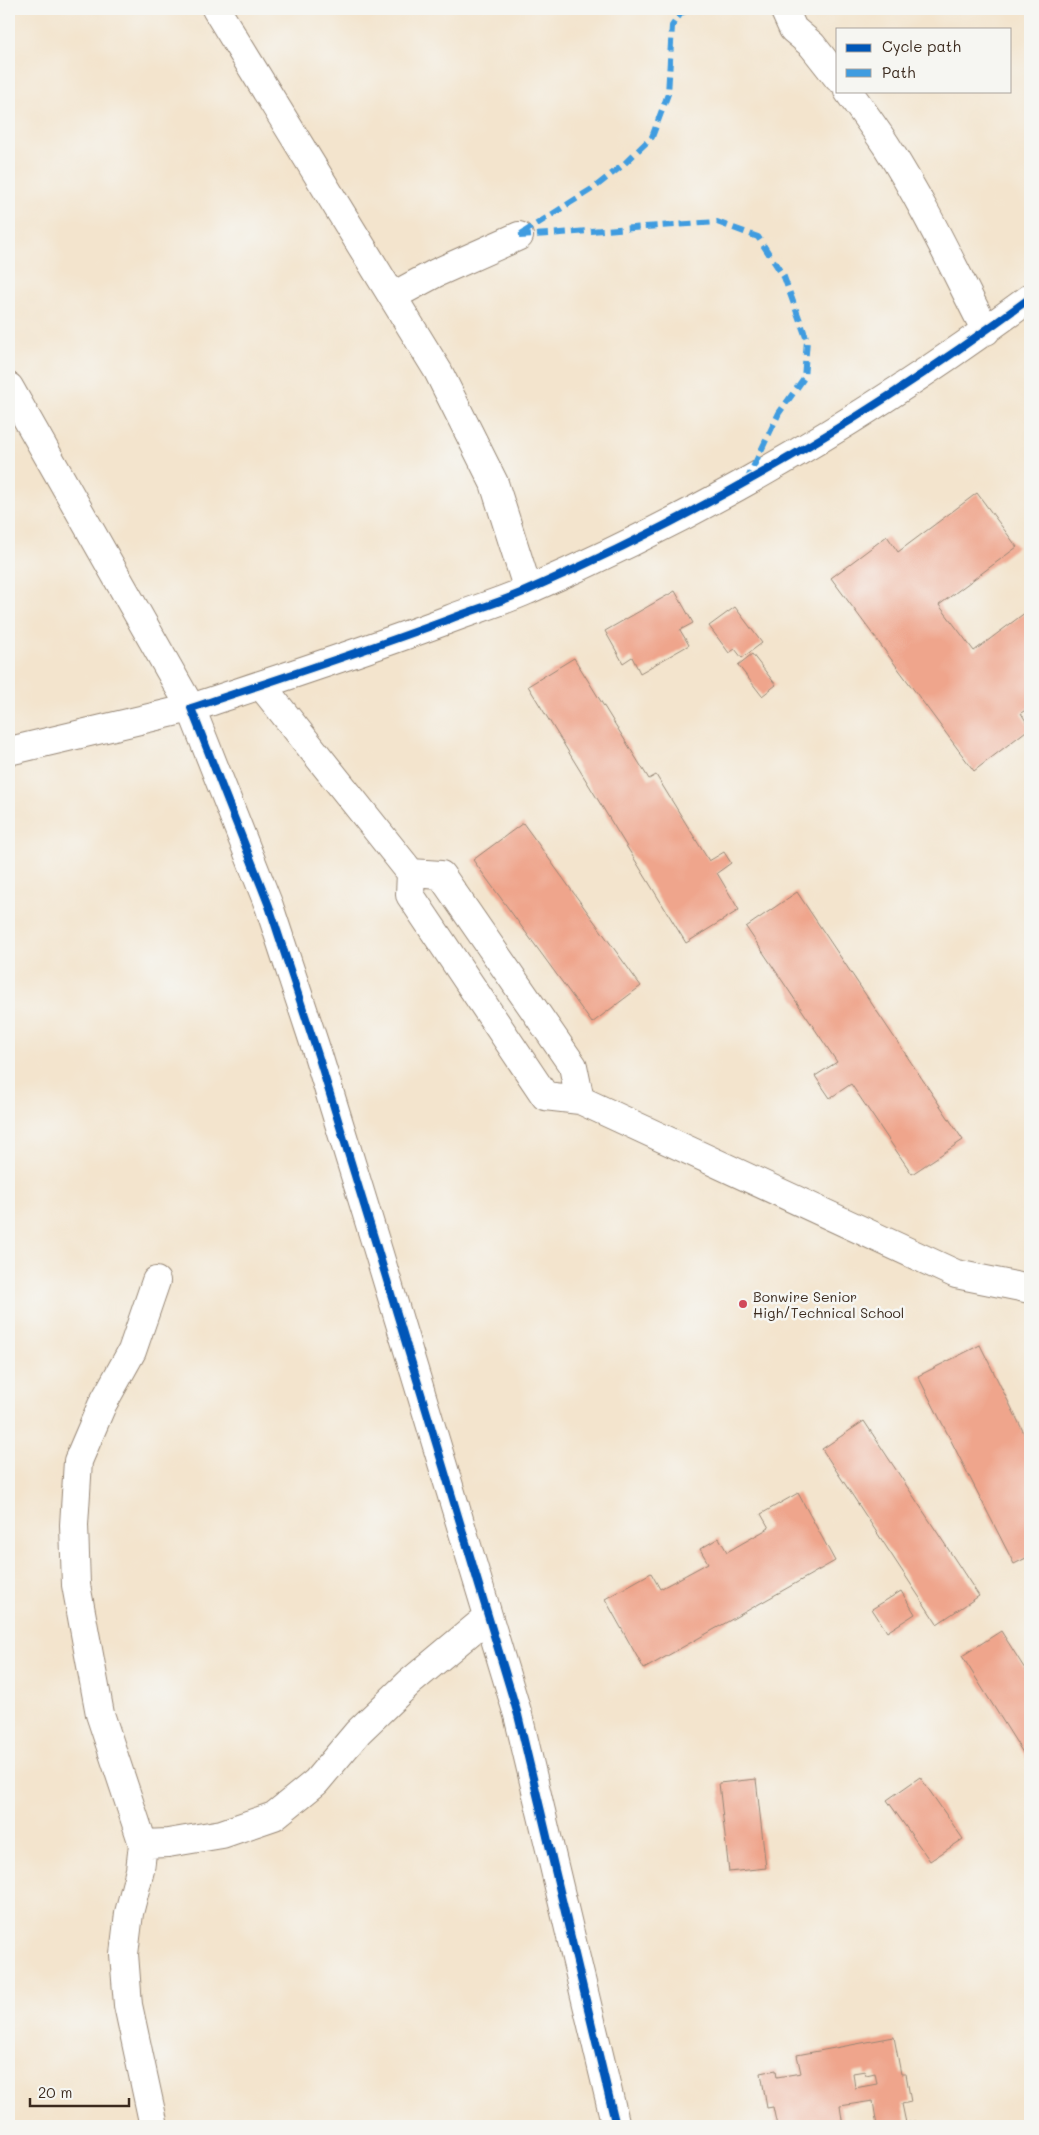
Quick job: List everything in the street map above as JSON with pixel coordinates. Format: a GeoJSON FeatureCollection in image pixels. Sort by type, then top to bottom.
{"type":"FeatureCollection","features":[{"type":"Feature","properties":{"kind":"street"},"geometry":{"type":"LineString","coordinates":[[216,9],[438,370],[494,483],[528,590]]}},
{"type":"Feature","properties":{"kind":"street"},"geometry":{"type":"LineString","coordinates":[[784,9],[793,29],[812,45],[836,75]]}},
{"type":"Feature","properties":{"kind":"street"},"geometry":{"type":"LineString","coordinates":[[849,92],[886,146],[905,178],[940,240],[986,331]]}},
{"type":"Feature","properties":{"kind":"street"},"geometry":{"type":"LineString","coordinates":[[393,296],[436,273],[519,236]]}},
{"type":"Feature","properties":{"kind":"street"},"geometry":{"type":"LineString","coordinates":[[9,751],[191,708],[394,640],[528,590],[648,534],[746,482],[861,412],[986,331],[1030,298]]}},
{"type":"Feature","properties":{"kind":"street"},"geometry":{"type":"LineString","coordinates":[[9,387],[191,708],[268,906],[315,1045],[518,1715],[616,2126]]}},
{"type":"Feature","properties":{"kind":"street"},"geometry":{"type":"LineString","coordinates":[[261,685],[411,873],[410,895],[544,1096],[580,1100],[956,1274],[1030,1289]]}},
{"type":"Feature","properties":{"kind":"street"},"geometry":{"type":"LineString","coordinates":[[411,873],[441,875],[573,1066],[580,1100]]}},
{"type":"Feature","properties":{"kind":"street"},"geometry":{"type":"LineString","coordinates":[[154,2126],[128,2005],[124,1954],[129,1913],[140,1870],[143,1844],[100,1714],[76,1585],[74,1525],[78,1461],[102,1405],[132,1351],[156,1281]]}},
{"type":"Feature","properties":{"kind":"street"},"geometry":{"type":"LineString","coordinates":[[143,1844],[168,1843],[222,1834],[274,1816],[316,1782],[358,1732],[409,1683],[488,1617]]}},
{"type":"Feature","properties":{"kind":"building"},"geometry":{"type":"Polygon","coordinates":[[[977,493],[1017,547],[939,605],[974,651],[1030,609],[1030,707],[1021,713],[1030,728],[974,771],[831,578],[887,536],[898,552],[977,493]]]}},
{"type":"Feature","properties":{"kind":"building"},"geometry":{"type":"Polygon","coordinates":[[[675,591],[693,623],[680,630],[689,645],[640,673],[632,657],[623,663],[605,631],[675,591]]]}},
{"type":"Feature","properties":{"kind":"building"},"geometry":{"type":"Polygon","coordinates":[[[735,607],[762,643],[742,658],[735,649],[729,653],[709,626],[735,607]]]}},
{"type":"Feature","properties":{"kind":"building"},"geometry":{"type":"Polygon","coordinates":[[[752,654],[776,685],[762,696],[738,665],[752,654]]]}},
{"type":"Feature","properties":{"kind":"building"},"geometry":{"type":"Polygon","coordinates":[[[574,658],[649,779],[656,775],[709,861],[724,852],[731,863],[717,873],[739,910],[686,943],[528,686],[574,658]]]}},
{"type":"Feature","properties":{"kind":"building"},"geometry":{"type":"Polygon","coordinates":[[[523,823],[641,986],[592,1023],[473,860],[523,823]]]}},
{"type":"Feature","properties":{"kind":"building"},"geometry":{"type":"Polygon","coordinates":[[[797,892],[963,1140],[912,1174],[851,1084],[830,1098],[815,1076],[837,1062],[746,927],[797,892]]]}},
{"type":"Feature","properties":{"kind":"building"},"geometry":{"type":"Polygon","coordinates":[[[980,1345],[1030,1445],[1030,1556],[1014,1564],[918,1376],[980,1345]]]}},
{"type":"Feature","properties":{"kind":"building"},"geometry":{"type":"Polygon","coordinates":[[[864,1421],[979,1596],[937,1624],[822,1449],[864,1421]]]}},
{"type":"Feature","properties":{"kind":"building"},"geometry":{"type":"Polygon","coordinates":[[[798,1493],[835,1561],[644,1669],[605,1599],[651,1573],[660,1589],[708,1563],[700,1549],[719,1538],[727,1552],[769,1528],[761,1514],[798,1493]]]}},
{"type":"Feature","properties":{"kind":"building"},"geometry":{"type":"Polygon","coordinates":[[[901,1591],[915,1614],[887,1632],[872,1609],[901,1591]]]}},
{"type":"Feature","properties":{"kind":"building"},"geometry":{"type":"Polygon","coordinates":[[[1001,1631],[1030,1677],[1030,1764],[962,1656],[1001,1631]]]}},
{"type":"Feature","properties":{"kind":"building"},"geometry":{"type":"Polygon","coordinates":[[[920,1777],[963,1839],[930,1861],[887,1800],[920,1777]]]}},
{"type":"Feature","properties":{"kind":"building"},"geometry":{"type":"Polygon","coordinates":[[[756,1779],[766,1868],[729,1872],[719,1783],[756,1779]]]}},
{"type":"Feature","properties":{"kind":"building"},"geometry":{"type":"Polygon","coordinates":[[[894,2037],[901,2074],[906,2074],[911,2102],[902,2104],[906,2123],[915,2121],[916,2126],[877,2126],[873,2101],[840,2106],[843,2126],[777,2126],[773,2107],[767,2108],[761,2073],[776,2070],[777,2077],[801,2073],[797,2055],[894,2037]],[[865,2071],[853,2073],[855,2088],[877,2084],[875,2073],[866,2075],[865,2071]]]}},
{"type":"Feature","properties":{"kind":"marked path"},"geometry":{"type":"LineString","coordinates":[[521,234],[595,187],[623,165],[652,137],[668,94],[672,26],[681,13],[689,9]]}},
{"type":"Feature","properties":{"kind":"marked path"},"geometry":{"type":"LineString","coordinates":[[519,236],[717,222],[758,237],[784,277],[807,340],[804,378],[779,413],[747,480]]}},
{"type":"Feature","properties":{"kind":"cycle path"},"geometry":{"type":"LineString","coordinates":[[616,2126],[518,1715],[318,1055],[269,906],[191,708],[354,654],[500,601],[660,528],[725,494],[850,420],[912,381],[1030,298]]}},
{"type":"Feature","properties":{"kind":"place","name":"Bonwire Senior High/Technical School"},"geometry":{"type":"Point","coordinates":[743,1304]}}]}
